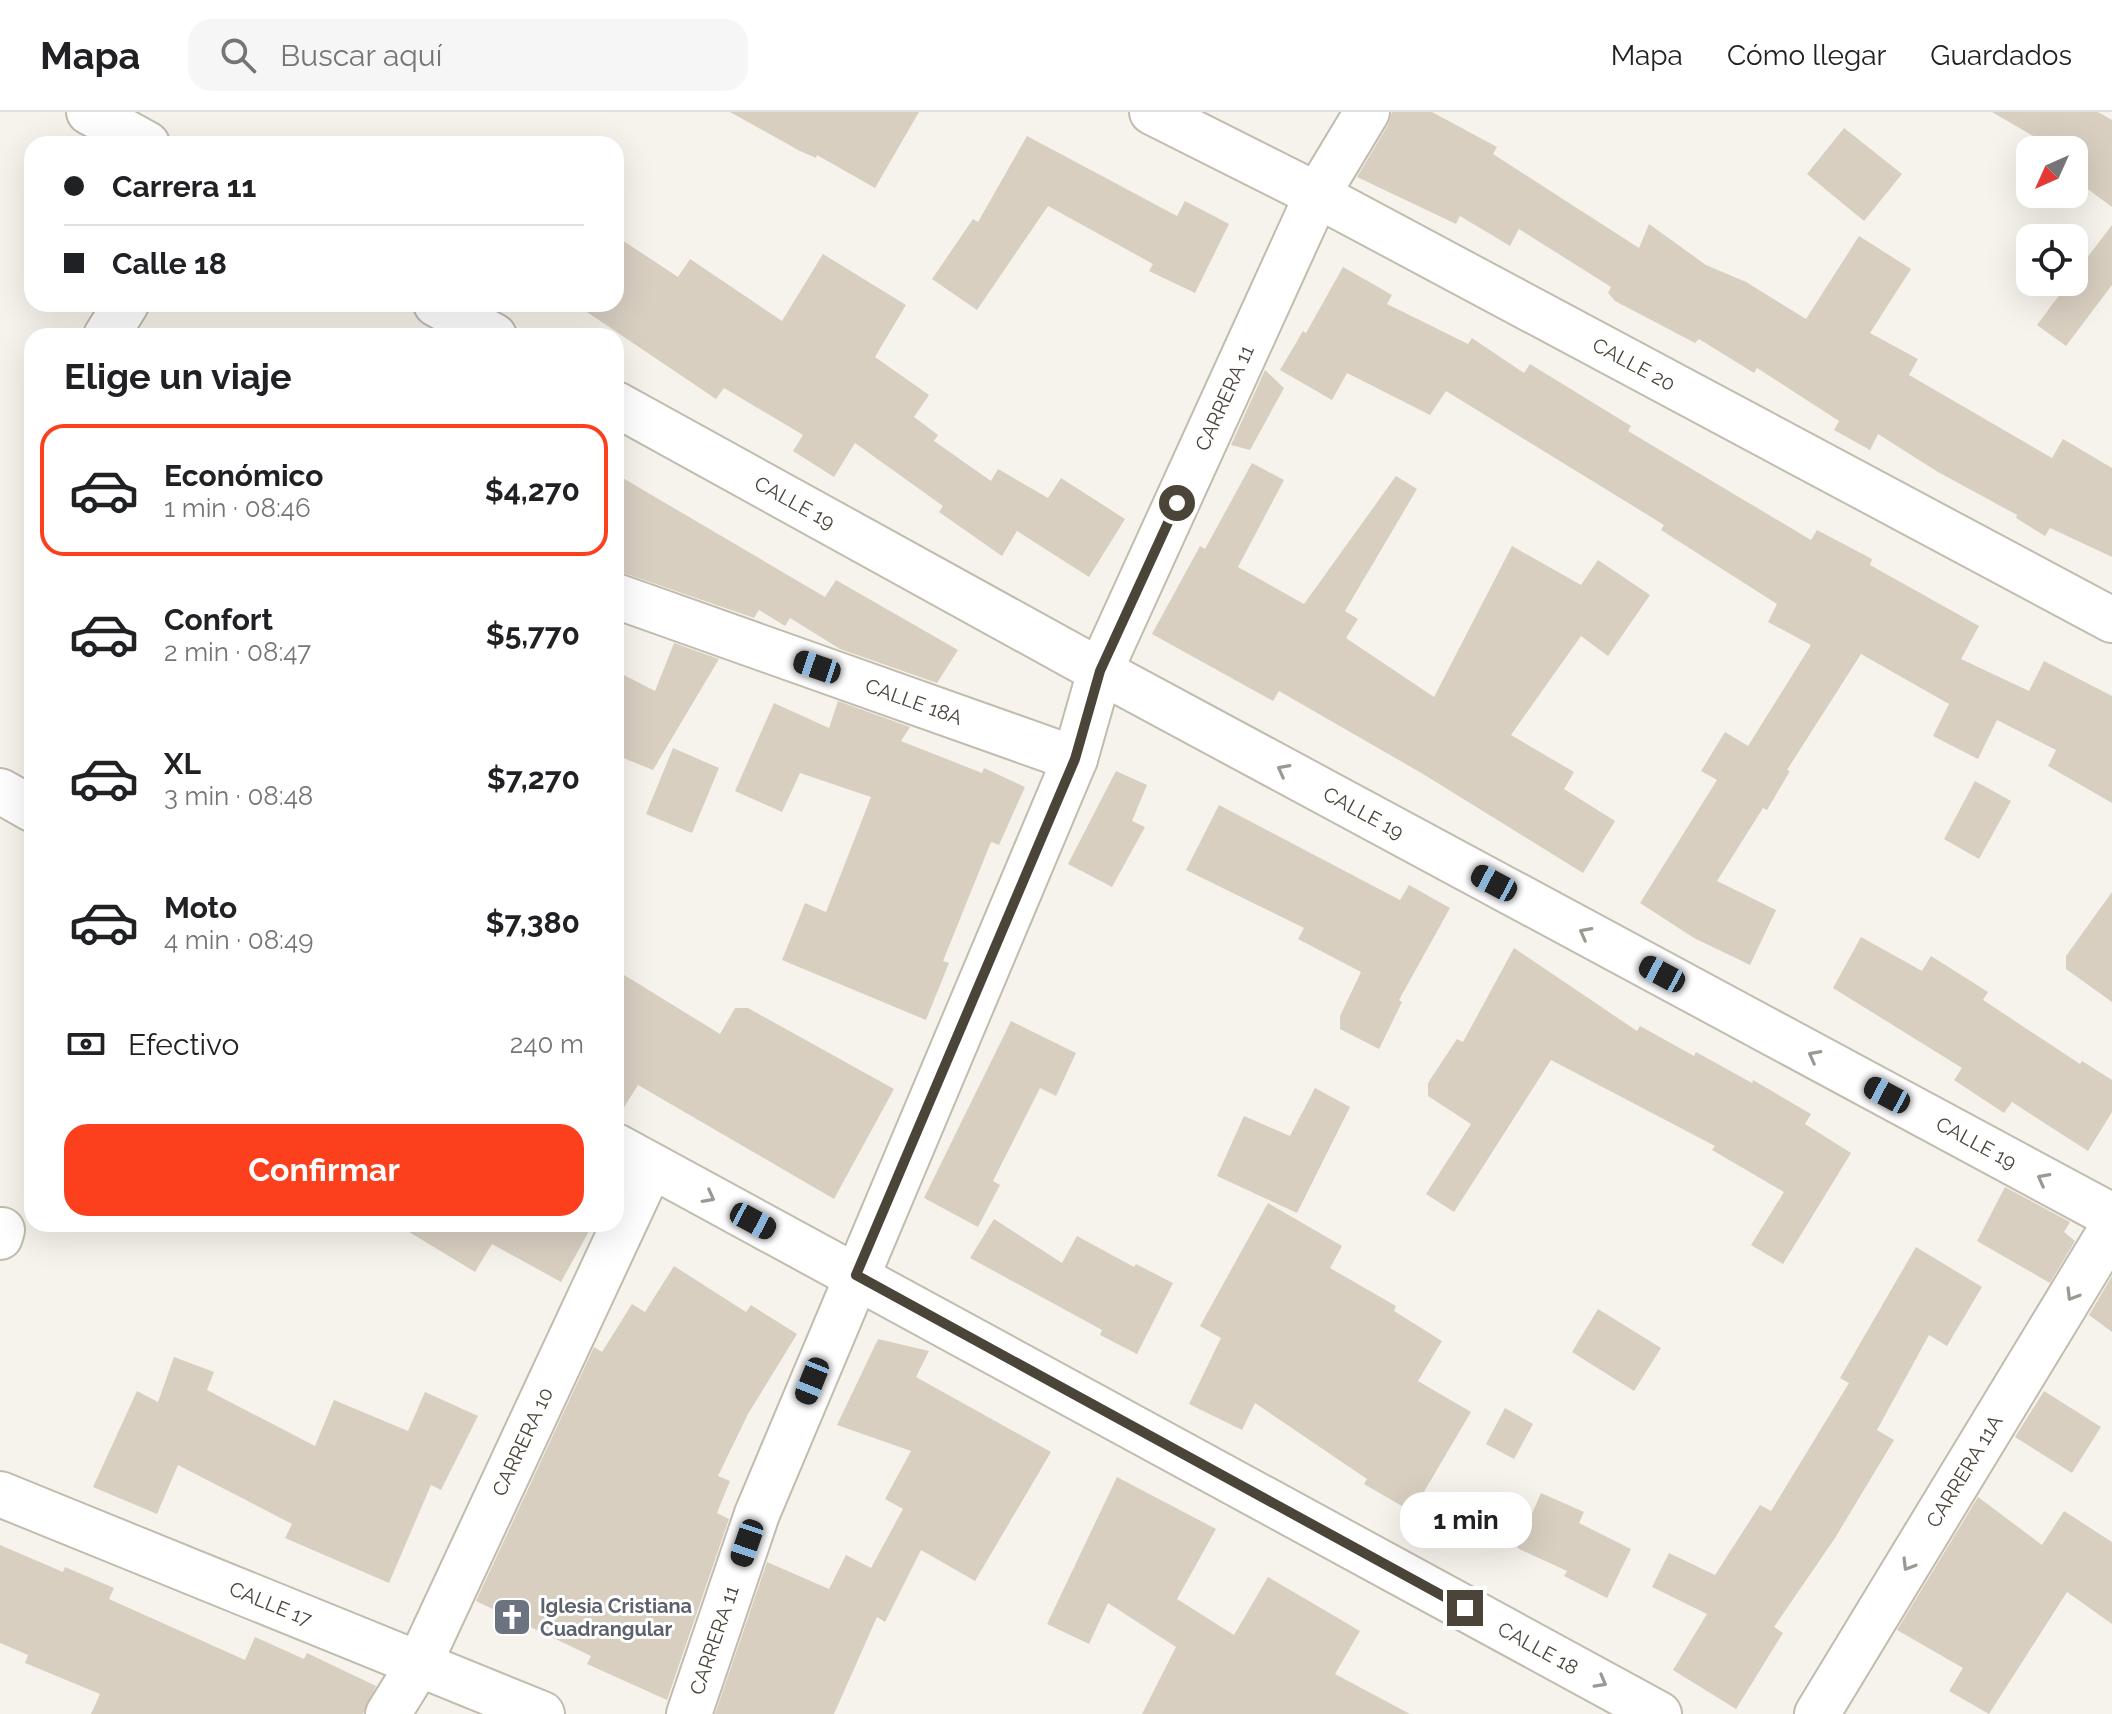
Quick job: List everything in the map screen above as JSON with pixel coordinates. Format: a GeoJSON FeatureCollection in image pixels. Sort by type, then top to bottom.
{"type":"FeatureCollection","features":[{"type":"Feature","properties":{"kind":"street"},"geometry":{"type":"LineString","coordinates":[[89,112],[132,136]]}},
{"type":"Feature","properties":{"kind":"street","name":"CALLE 20"},"geometry":{"type":"LineString","coordinates":[[1152,112],[1317,195],[2112,620]]}},
{"type":"Feature","properties":{"kind":"street","name":"CARRERA 11"},"geometry":{"type":"LineString","coordinates":[[689,1714],[757,1514],[1075,759],[1100,671],[1317,195],[1367,112]]}},
{"type":"Feature","properties":{"kind":"street"},"geometry":{"type":"LineString","coordinates":[[450,312],[480,328]]}},
{"type":"Feature","properties":{"kind":"street","name":"CALLE 19"},"geometry":{"type":"LineString","coordinates":[[624,408],[1100,671],[2112,1216]]}},
{"type":"Feature","properties":{"kind":"street","name":"CALLE 18A"},"geometry":{"type":"LineString","coordinates":[[624,599],[1075,759]]}},
{"type":"Feature","properties":{"kind":"street"},"geometry":{"type":"LineString","coordinates":[[0,791],[24,804]]}},
{"type":"Feature","properties":{"kind":"street","name":"CALLE 18"},"geometry":{"type":"LineString","coordinates":[[634,1156],[1659,1714]]}},
{"type":"Feature","properties":{"kind":"street","name":"CARRERA 10"},"geometry":{"type":"LineString","coordinates":[[624,1180],[634,1156]]}},
{"type":"Feature","properties":{"kind":"street","name":"CARRERA 11A"},"geometry":{"type":"LineString","coordinates":[[1817,1714],[2112,1228]]}},
{"type":"Feature","properties":{"kind":"street","name":"CARRERA 10"},"geometry":{"type":"LineString","coordinates":[[388,1714],[419,1664],[602,1232]]}},
{"type":"Feature","properties":{"kind":"street","name":"CALLE 17"},"geometry":{"type":"LineString","coordinates":[[0,1494],[542,1714]]}},
{"type":"Feature","properties":{"kind":"building"},"geometry":{"type":"Polygon","coordinates":[[[730,112],[919,112],[875,188],[730,112]]]}},
{"type":"Feature","properties":{"kind":"building"},"geometry":{"type":"Polygon","coordinates":[[[1392,112],[1432,112],[1497,147],[1493,154],[1639,248],[1649,224],[1706,265],[1746,282],[1806,319],[1859,236],[1911,269],[1870,333],[1918,359],[1909,375],[2052,458],[2063,439],[2112,468],[2112,557],[2050,528],[2045,536],[2016,518],[2017,515],[1938,472],[1878,434],[1870,450],[1834,430],[1839,421],[1757,368],[1754,373],[1699,339],[1695,343],[1615,301],[1608,293],[1611,287],[1519,229],[1510,246],[1460,216],[1456,224],[1357,177],[1388,125],[1392,112]]]}},
{"type":"Feature","properties":{"kind":"building"},"geometry":{"type":"Polygon","coordinates":[[[1992,112],[2098,112],[2112,120],[2112,207],[2088,189],[2088,136],[2033,136],[1992,112]]]}},
{"type":"Feature","properties":{"kind":"building"},"geometry":{"type":"Polygon","coordinates":[[[1844,128],[1902,174],[1864,221],[1807,174],[1844,128]]]}},
{"type":"Feature","properties":{"kind":"building"},"geometry":{"type":"Polygon","coordinates":[[[1027,136],[1177,216],[1185,201],[1229,224],[1195,293],[1149,271],[1153,264],[1048,206],[977,310],[932,279],[973,219],[978,222],[1027,136]]]}},
{"type":"Feature","properties":{"kind":"building"},"geometry":{"type":"Polygon","coordinates":[[[2112,225],[2112,285],[2066,346],[2037,325],[2059,296],[2088,296],[2088,257],[2112,225]]]}},
{"type":"Feature","properties":{"kind":"building"},"geometry":{"type":"Polygon","coordinates":[[[624,241],[678,277],[690,259],[782,321],[823,254],[906,305],[875,357],[929,395],[914,417],[938,435],[934,441],[991,481],[998,469],[1048,498],[1061,478],[1125,519],[1089,577],[1017,531],[1002,556],[939,512],[943,506],[855,443],[834,477],[793,451],[803,435],[724,388],[716,399],[624,337],[624,328],[611,328],[587,312],[624,312],[624,241]]]}},
{"type":"Feature","properties":{"kind":"building"},"geometry":{"type":"Polygon","coordinates":[[[1343,267],[1392,295],[1387,304],[1468,344],[1472,338],[1524,373],[1530,364],[1631,426],[1628,431],[1811,540],[1817,530],[1872,559],[1870,565],[1979,626],[1961,659],[2029,691],[2044,661],[2112,696],[2112,803],[2048,766],[2056,750],[1997,720],[1978,759],[1933,736],[1949,704],[1861,654],[1787,770],[1790,771],[1767,810],[1763,808],[1717,881],[1776,910],[1750,965],[1694,938],[1640,903],[1717,780],[1701,771],[1725,732],[1748,746],[1811,645],[1768,622],[1777,604],[1661,530],[1664,525],[1446,391],[1430,415],[1347,373],[1332,400],[1280,370],[1303,331],[1306,333],[1343,267]]]}},
{"type":"Feature","properties":{"kind":"building"},"geometry":{"type":"Polygon","coordinates":[[[1265,370],[1284,388],[1250,450],[1231,445],[1265,370]]]}},
{"type":"Feature","properties":{"kind":"building"},"geometry":{"type":"Polygon","coordinates":[[[1252,463],[1284,480],[1238,567],[1304,604],[1396,476],[1417,489],[1345,611],[1358,619],[1346,638],[1434,697],[1512,546],[1581,585],[1598,560],[1650,595],[1608,656],[1581,636],[1511,735],[1574,772],[1564,789],[1615,821],[1583,873],[1423,774],[1279,691],[1273,701],[1152,634],[1200,546],[1205,549],[1252,463]]]}},
{"type":"Feature","properties":{"kind":"building"},"geometry":{"type":"Polygon","coordinates":[[[624,479],[825,597],[836,580],[958,650],[937,683],[840,649],[790,618],[785,626],[759,610],[754,618],[624,573],[624,479]]]}},
{"type":"Feature","properties":{"kind":"building"},"geometry":{"type":"Polygon","coordinates":[[[674,643],[719,659],[653,770],[624,758],[624,675],[655,691],[674,643]]]}},
{"type":"Feature","properties":{"kind":"building"},"geometry":{"type":"Polygon","coordinates":[[[838,701],[910,727],[901,741],[982,773],[984,768],[1025,787],[999,845],[991,842],[943,961],[949,963],[926,1020],[782,960],[805,903],[826,912],[871,797],[800,773],[782,812],[735,791],[774,703],[829,728],[838,701]]]}},
{"type":"Feature","properties":{"kind":"building"},"geometry":{"type":"Polygon","coordinates":[[[673,748],[719,768],[692,833],[646,814],[673,748]]]}},
{"type":"Feature","properties":{"kind":"building"},"geometry":{"type":"Polygon","coordinates":[[[1116,771],[1147,785],[1132,821],[1145,827],[1112,887],[1068,864],[1116,771]]]}},
{"type":"Feature","properties":{"kind":"building"},"geometry":{"type":"Polygon","coordinates":[[[1975,781],[2011,801],[1979,859],[1944,839],[1975,781]]]}},
{"type":"Feature","properties":{"kind":"building"},"geometry":{"type":"Polygon","coordinates":[[[1219,805],[1400,900],[1409,885],[1450,908],[1399,1000],[1402,1002],[1379,1049],[1340,1029],[1340,1016],[1361,972],[1298,939],[1304,928],[1186,870],[1219,805]]]}},
{"type":"Feature","properties":{"kind":"building"},"geometry":{"type":"Polygon","coordinates":[[[2112,892],[2112,1002],[2066,969],[2066,956],[2112,892]]]}},
{"type":"Feature","properties":{"kind":"building"},"geometry":{"type":"Polygon","coordinates":[[[1861,937],[1922,971],[1931,956],[1988,992],[1983,1000],[2080,1064],[2082,1061],[2112,1080],[2112,1112],[2088,1151],[2012,1102],[2004,1113],[1954,1080],[1962,1068],[1833,988],[1861,937]]]}},
{"type":"Feature","properties":{"kind":"building"},"geometry":{"type":"Polygon","coordinates":[[[1514,948],[1637,1031],[1640,1026],[1694,1056],[1696,1052],[1752,1083],[1753,1080],[1811,1114],[1805,1124],[1851,1153],[1783,1264],[1751,1245],[1784,1192],[1712,1150],[1715,1146],[1551,1060],[1454,1212],[1426,1194],[1471,1124],[1428,1096],[1428,1083],[1457,1039],[1463,1042],[1514,948]]]}},
{"type":"Feature","properties":{"kind":"building"},"geometry":{"type":"Polygon","coordinates":[[[624,975],[720,1034],[735,1008],[748,1008],[894,1089],[834,1199],[638,1085],[624,1107],[624,975]]]}},
{"type":"Feature","properties":{"kind":"building"},"geometry":{"type":"Polygon","coordinates":[[[1011,1021],[1076,1053],[1056,1096],[1040,1088],[993,1181],[1000,1185],[978,1227],[924,1198],[1011,1021]]]}},
{"type":"Feature","properties":{"kind":"building"},"geometry":{"type":"Polygon","coordinates":[[[1315,1088],[1350,1107],[1297,1213],[1217,1176],[1244,1116],[1290,1136],[1315,1088]]]}},
{"type":"Feature","properties":{"kind":"building"},"geometry":{"type":"Polygon","coordinates":[[[2005,1187],[2070,1222],[2064,1232],[2075,1241],[2050,1283],[1977,1241],[2005,1187]]]}},
{"type":"Feature","properties":{"kind":"building"},"geometry":{"type":"Polygon","coordinates":[[[1268,1203],[1342,1246],[1330,1268],[1396,1306],[1394,1311],[1442,1341],[1418,1381],[1471,1412],[1412,1512],[1364,1484],[1367,1479],[1255,1403],[1242,1430],[1189,1404],[1221,1338],[1200,1326],[1268,1203]]]}},
{"type":"Feature","properties":{"kind":"building"},"geometry":{"type":"Polygon","coordinates":[[[994,1219],[1062,1263],[1077,1236],[1134,1267],[1136,1264],[1173,1283],[1137,1354],[1100,1335],[1102,1330],[970,1258],[994,1219]]]}},
{"type":"Feature","properties":{"kind":"building"},"geometry":{"type":"Polygon","coordinates":[[[409,1232],[589,1232],[561,1282],[492,1244],[475,1272],[409,1232]]]}},
{"type":"Feature","properties":{"kind":"building"},"geometry":{"type":"Polygon","coordinates":[[[1916,1247],[1982,1287],[1947,1346],[1929,1335],[1877,1430],[1894,1440],[1835,1538],[1774,1627],[1783,1633],[1736,1709],[1673,1670],[1707,1614],[1652,1587],[1669,1553],[1715,1575],[1760,1505],[1771,1511],[1849,1383],[1840,1378],[1916,1247]]]}},
{"type":"Feature","properties":{"kind":"building"},"geometry":{"type":"Polygon","coordinates":[[[674,1266],[746,1312],[751,1305],[797,1334],[748,1414],[718,1476],[730,1481],[717,1513],[729,1519],[667,1700],[587,1664],[591,1656],[476,1601],[594,1347],[602,1352],[632,1304],[645,1312],[674,1266]]]}},
{"type":"Feature","properties":{"kind":"building"},"geometry":{"type":"Polygon","coordinates":[[[2112,1276],[2112,1332],[2089,1315],[2112,1276]]]}},
{"type":"Feature","properties":{"kind":"building"},"geometry":{"type":"Polygon","coordinates":[[[1598,1309],[1661,1348],[1634,1391],[1572,1352],[1598,1309]]]}},
{"type":"Feature","properties":{"kind":"building"},"geometry":{"type":"Polygon","coordinates":[[[878,1339],[929,1351],[916,1377],[1051,1452],[975,1581],[921,1550],[885,1622],[877,1617],[834,1714],[715,1714],[767,1562],[829,1589],[846,1555],[871,1568],[903,1509],[885,1499],[911,1451],[837,1425],[878,1339]]]}},
{"type":"Feature","properties":{"kind":"building"},"geometry":{"type":"Polygon","coordinates":[[[174,1357],[214,1372],[207,1390],[315,1446],[334,1400],[408,1431],[425,1392],[478,1416],[441,1490],[431,1485],[389,1583],[285,1538],[292,1524],[178,1465],[157,1514],[93,1487],[137,1391],[158,1402],[174,1357]]]}},
{"type":"Feature","properties":{"kind":"building"},"geometry":{"type":"Polygon","coordinates":[[[2044,1391],[2101,1427],[2072,1473],[2015,1437],[2044,1391]]]}},
{"type":"Feature","properties":{"kind":"building"},"geometry":{"type":"Polygon","coordinates":[[[1505,1408],[1533,1424],[1514,1459],[1486,1444],[1505,1408]]]}},
{"type":"Feature","properties":{"kind":"building"},"geometry":{"type":"Polygon","coordinates":[[[1117,1477],[1216,1529],[1177,1599],[1234,1635],[1268,1577],[1360,1631],[1335,1674],[1410,1714],[1142,1714],[1176,1647],[1108,1603],[1089,1644],[1047,1624],[1117,1477]]]}},
{"type":"Feature","properties":{"kind":"building"},"geometry":{"type":"Polygon","coordinates":[[[1541,1493],[1584,1512],[1579,1523],[1631,1549],[1607,1598],[1564,1576],[1567,1571],[1517,1548],[1541,1493]]]}},
{"type":"Feature","properties":{"kind":"building"},"geometry":{"type":"Polygon","coordinates":[[[1978,1497],[2042,1545],[2064,1511],[2112,1542],[2112,1624],[2067,1592],[1989,1714],[1949,1691],[1963,1668],[1897,1630],[1978,1497]]]}},
{"type":"Feature","properties":{"kind":"building"},"geometry":{"type":"Polygon","coordinates":[[[0,1545],[63,1572],[65,1567],[114,1588],[109,1599],[245,1660],[255,1637],[304,1659],[307,1653],[376,1686],[363,1714],[91,1714],[100,1694],[25,1663],[28,1655],[0,1643],[0,1545]]]}},
{"type":"Feature","properties":{"kind":"place","name":"Iglesia Cristiana Cuadrangular"},"geometry":{"type":"Point","coordinates":[512,1617]}},
{"type":"Feature","properties":{"kind":"route"},"geometry":{"type":"LineString","coordinates":[[1177,503],[1100,671],[1075,759],[856,1275],[1465,1608]]}}]}
